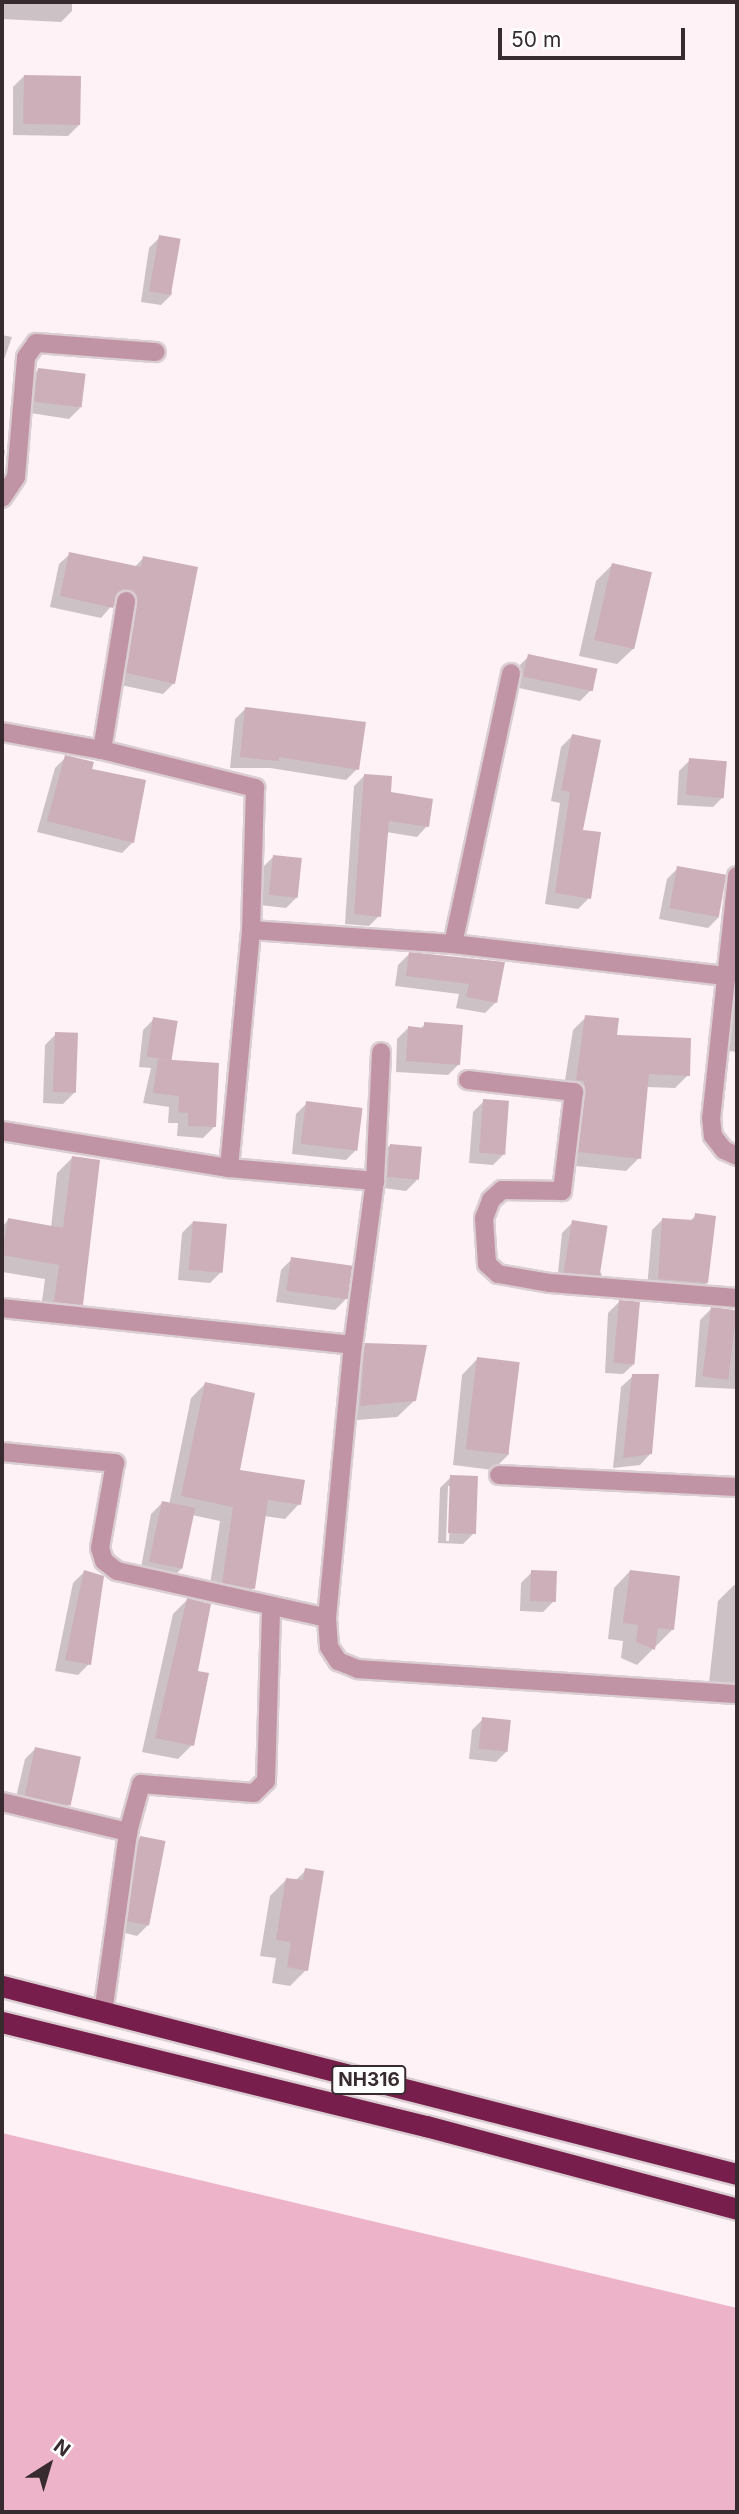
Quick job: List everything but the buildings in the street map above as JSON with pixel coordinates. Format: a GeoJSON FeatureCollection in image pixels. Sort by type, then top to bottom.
{"type":"FeatureCollection","features":[{"type":"Feature","properties":{"kind":"highway","name":"NH316"},"geometry":{"type":"LineString","coordinates":[[2,1986],[737,2174]]}},
{"type":"Feature","properties":{"kind":"highway","name":"NH316"},"geometry":{"type":"LineString","coordinates":[[2,2022],[426,2126],[737,2208]]}},
{"type":"Feature","properties":{"kind":"street"},"geometry":{"type":"LineString","coordinates":[[2,498],[16,477],[26,357],[36,343],[44,340],[156,352]]}},
{"type":"Feature","properties":{"kind":"street"},"geometry":{"type":"LineString","coordinates":[[102,750],[126,601]]}},
{"type":"Feature","properties":{"kind":"street"},"geometry":{"type":"LineString","coordinates":[[453,944],[511,673]]}},
{"type":"Feature","properties":{"kind":"street"},"geometry":{"type":"LineString","coordinates":[[2,732],[102,750],[255,788],[251,930],[229,1168]]}},
{"type":"Feature","properties":{"kind":"street"},"geometry":{"type":"LineString","coordinates":[[737,876],[711,1118],[713,1136],[724,1150],[737,1156]]}},
{"type":"Feature","properties":{"kind":"street"},"geometry":{"type":"LineString","coordinates":[[251,930],[453,944],[727,975]]}},
{"type":"Feature","properties":{"kind":"street"},"geometry":{"type":"LineString","coordinates":[[381,1052],[375,1181],[353,1346],[327,1618],[329,1647],[338,1661],[358,1669],[737,1694]]}},
{"type":"Feature","properties":{"kind":"street"},"geometry":{"type":"LineString","coordinates":[[468,1080],[574,1092],[562,1191],[502,1190],[491,1200],[484,1218],[487,1264],[498,1274],[550,1283],[737,1298]]}},
{"type":"Feature","properties":{"kind":"street"},"geometry":{"type":"LineString","coordinates":[[2,1131],[229,1168],[375,1181]]}},
{"type":"Feature","properties":{"kind":"street"},"geometry":{"type":"LineString","coordinates":[[2,1308],[353,1346]]}},
{"type":"Feature","properties":{"kind":"street"},"geometry":{"type":"LineString","coordinates":[[2,1452],[115,1464],[100,1548],[104,1561],[117,1571],[271,1609],[327,1618]]}},
{"type":"Feature","properties":{"kind":"street"},"geometry":{"type":"LineString","coordinates":[[499,1475],[737,1487]]}},
{"type":"Feature","properties":{"kind":"street"},"geometry":{"type":"LineString","coordinates":[[103,2012],[128,1832],[141,1784],[254,1793],[266,1781],[271,1609]]}},
{"type":"Feature","properties":{"kind":"street"},"geometry":{"type":"LineString","coordinates":[[2,1801],[128,1832]]}},
{"type":"Feature","properties":{"kind":"shaded area"},"geometry":{"type":"Polygon","coordinates":[[[2,2133],[737,2308],[737,2512],[2,2512],[2,2133]]]}}]}
